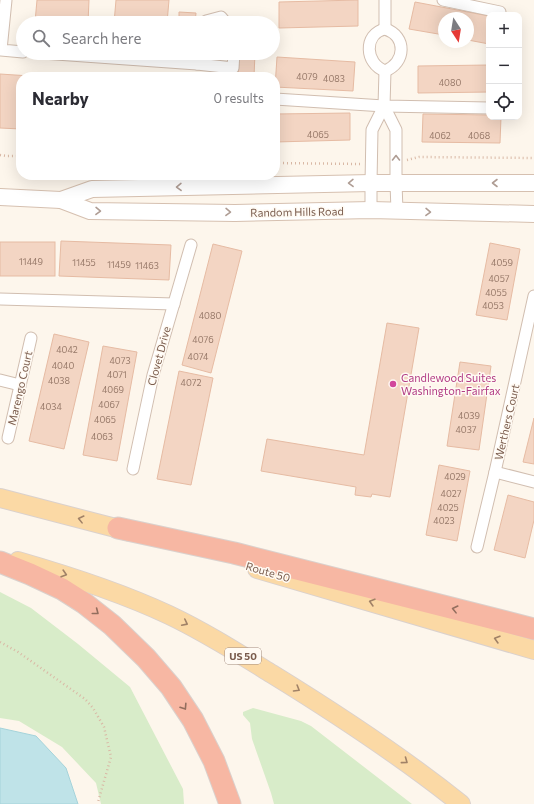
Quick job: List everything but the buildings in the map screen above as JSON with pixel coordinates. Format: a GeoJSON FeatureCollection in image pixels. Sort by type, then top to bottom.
{"type":"FeatureCollection","features":[{"type":"Feature","properties":{"kind":"highway"},"geometry":{"type":"LineString","coordinates":[[118,528],[234,553],[534,629]]}},
{"type":"Feature","properties":{"kind":"highway"},"geometry":{"type":"LineString","coordinates":[[0,562],[68,592],[112,624],[146,658],[171,687],[192,720],[214,761],[230,804]]}},
{"type":"Feature","properties":{"kind":"main road","name":"Route 50"},"geometry":{"type":"LineString","coordinates":[[0,498],[118,528],[534,650]]}},
{"type":"Feature","properties":{"kind":"main road","name":"US 50"},"geometry":{"type":"LineString","coordinates":[[0,556],[66,575],[128,597],[197,629],[315,700],[359,729],[461,804]]}},
{"type":"Feature","properties":{"kind":"street"},"geometry":{"type":"LineString","coordinates":[[6,0],[1,50],[16,51]]}},
{"type":"Feature","properties":{"kind":"street"},"geometry":{"type":"LineString","coordinates":[[385,0],[385,29]]}},
{"type":"Feature","properties":{"kind":"street"},"geometry":{"type":"LineString","coordinates":[[443,0],[500,12]]}},
{"type":"Feature","properties":{"kind":"street"},"geometry":{"type":"LineString","coordinates":[[385,29],[396,36],[400,44],[401,51],[400,56],[393,67],[384,71],[373,63],[369,55],[369,50],[371,40],[374,36],[380,30],[385,29]]}},
{"type":"Feature","properties":{"kind":"street"},"geometry":{"type":"LineString","coordinates":[[141,60],[233,68],[234,60]]}},
{"type":"Feature","properties":{"kind":"street"},"geometry":{"type":"LineString","coordinates":[[384,71],[384,106],[396,130],[397,211]]}},
{"type":"Feature","properties":{"kind":"street"},"geometry":{"type":"LineString","coordinates":[[280,99],[384,106],[486,108]]}},
{"type":"Feature","properties":{"kind":"street"},"geometry":{"type":"LineString","coordinates":[[371,210],[372,130],[384,106]]}},
{"type":"Feature","properties":{"kind":"street","name":"Random Hills Road"},"geometry":{"type":"LineString","coordinates":[[61,200],[92,189],[371,183],[534,183]]}},
{"type":"Feature","properties":{"kind":"street","name":"Random Hills Road"},"geometry":{"type":"LineString","coordinates":[[0,197],[61,200],[90,211],[235,212],[371,210],[534,214]]}},
{"type":"Feature","properties":{"kind":"street","name":"Clovet Drive"},"geometry":{"type":"LineString","coordinates":[[133,469],[153,375],[191,246]]}},
{"type":"Feature","properties":{"kind":"street","name":"Werthers Court"},"geometry":{"type":"LineString","coordinates":[[477,547],[495,472],[529,348],[534,296]]}},
{"type":"Feature","properties":{"kind":"street"},"geometry":{"type":"LineString","coordinates":[[0,299],[174,304]]}},
{"type":"Feature","properties":{"kind":"street","name":"Marengo Court"},"geometry":{"type":"LineString","coordinates":[[8,438],[31,338]]}},
{"type":"Feature","properties":{"kind":"street"},"geometry":{"type":"LineString","coordinates":[[0,380],[20,385]]}},
{"type":"Feature","properties":{"kind":"street"},"geometry":{"type":"LineString","coordinates":[[495,472],[534,482]]}},
{"type":"Feature","properties":{"kind":"path"},"geometry":{"type":"LineString","coordinates":[[0,155],[16,156]]}},
{"type":"Feature","properties":{"kind":"path"},"geometry":{"type":"LineString","coordinates":[[0,642],[18,652],[85,699],[93,708],[104,727],[111,758],[98,804]]}},
{"type":"Feature","properties":{"kind":"green space"},"geometry":{"type":"Polygon","coordinates":[[[0,592],[31,608],[130,687],[183,789],[184,804],[101,804],[96,783],[62,747],[19,721],[0,718],[0,592]]]}},
{"type":"Feature","properties":{"kind":"green space"},"geometry":{"type":"Polygon","coordinates":[[[253,708],[301,721],[311,726],[412,804],[274,804],[252,739],[250,723],[243,715],[243,712],[253,708]]]}},
{"type":"Feature","properties":{"kind":"water"},"geometry":{"type":"Polygon","coordinates":[[[0,728],[36,736],[66,768],[78,804],[0,804],[0,728]]]}},
{"type":"Feature","properties":{"kind":"place","name":"Candlewood Suites Washington-Fairfax"},"geometry":{"type":"Point","coordinates":[393,384]}}]}
